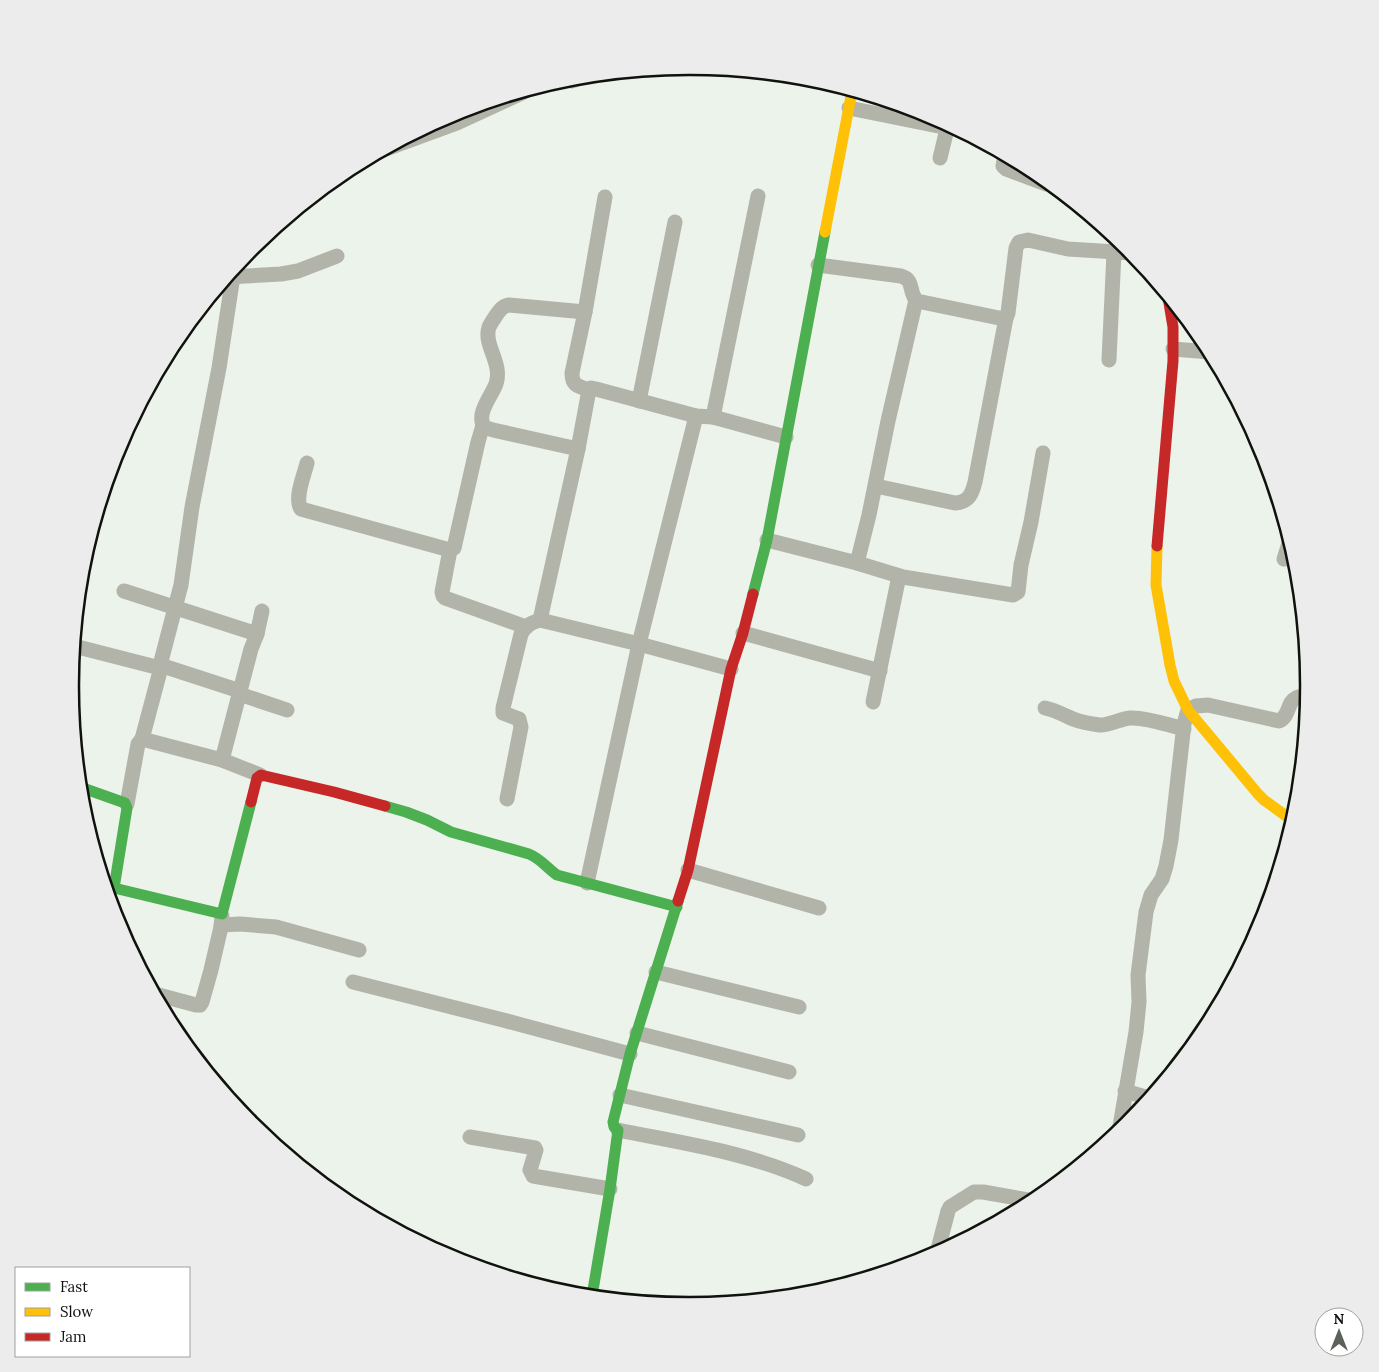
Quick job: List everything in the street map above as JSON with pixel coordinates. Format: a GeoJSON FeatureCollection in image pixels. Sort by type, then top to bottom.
{"type":"FeatureCollection","features":[{"type":"Feature","properties":{"kind":"street"},"geometry":{"type":"LineString","coordinates":[[806,1179],[749,1158],[618,1130],[614,1127],[613,1122],[630,1054],[688,870],[731,669],[743,633],[767,540],[851,97]]}},
{"type":"Feature","properties":{"kind":"street"},"geometry":{"type":"LineString","coordinates":[[849,108],[924,122]]}},
{"type":"Feature","properties":{"kind":"street"},"geometry":{"type":"LineString","coordinates":[[435,131],[482,112]]}},
{"type":"Feature","properties":{"kind":"street"},"geometry":{"type":"LineString","coordinates":[[940,158],[947,132]]}},
{"type":"Feature","properties":{"kind":"street"},"geometry":{"type":"LineString","coordinates":[[1004,162],[1003,166],[1006,169],[1027,177]]}},
{"type":"Feature","properties":{"kind":"street"},"geometry":{"type":"LineString","coordinates":[[713,418],[758,196]]}},
{"type":"Feature","properties":{"kind":"street"},"geometry":{"type":"LineString","coordinates":[[605,197],[572,381],[589,390],[591,388],[596,389],[696,416],[713,418],[786,437]]}},
{"type":"Feature","properties":{"kind":"street"},"geometry":{"type":"LineString","coordinates":[[639,401],[675,222]]}},
{"type":"Feature","properties":{"kind":"street"},"geometry":{"type":"LineString","coordinates":[[876,486],[955,503],[961,503],[970,497],[975,482],[1008,313],[1016,248],[1019,242],[1028,240],[1068,249],[1120,252]]}},
{"type":"Feature","properties":{"kind":"street"},"geometry":{"type":"LineString","coordinates":[[1109,360],[1114,252]]}},
{"type":"Feature","properties":{"kind":"street"},"geometry":{"type":"LineString","coordinates":[[236,277],[298,271],[337,256]]}},
{"type":"Feature","properties":{"kind":"street"},"geometry":{"type":"LineString","coordinates":[[818,265],[907,277],[910,281],[914,298],[919,302],[1006,318]]}},
{"type":"Feature","properties":{"kind":"street"},"geometry":{"type":"LineString","coordinates":[[113,888],[138,744],[142,739],[181,585],[197,477],[219,368],[229,284]]}},
{"type":"Feature","properties":{"kind":"street"},"geometry":{"type":"LineString","coordinates":[[857,563],[876,486],[888,421],[916,300]]}},
{"type":"Feature","properties":{"kind":"street"},"geometry":{"type":"LineString","coordinates":[[585,312],[509,305],[504,306],[500,310],[490,326],[488,334],[495,358],[496,383],[484,408],[483,425],[454,548],[450,550],[442,592],[443,596],[533,623],[639,644],[731,669]]}},
{"type":"Feature","properties":{"kind":"street"},"geometry":{"type":"LineString","coordinates":[[1170,308],[1173,361],[1157,535],[1156,585],[1174,681],[1188,710],[1258,794],[1287,816]]}},
{"type":"Feature","properties":{"kind":"street"},"geometry":{"type":"LineString","coordinates":[[1173,349],[1201,351]]}},
{"type":"Feature","properties":{"kind":"street"},"geometry":{"type":"LineString","coordinates":[[507,799],[521,728],[519,719],[503,713],[503,708],[521,634],[533,623],[578,449],[589,390]]}},
{"type":"Feature","properties":{"kind":"street"},"geometry":{"type":"LineString","coordinates":[[587,883],[639,644],[696,416]]}},
{"type":"Feature","properties":{"kind":"street"},"geometry":{"type":"LineString","coordinates":[[483,425],[493,430],[578,449]]}},
{"type":"Feature","properties":{"kind":"street"},"geometry":{"type":"LineString","coordinates":[[767,540],[899,576],[1013,595],[1018,592],[1024,547],[1031,522],[1043,453]]}},
{"type":"Feature","properties":{"kind":"street"},"geometry":{"type":"LineString","coordinates":[[307,463],[298,496],[298,504],[301,509],[450,550]]}},
{"type":"Feature","properties":{"kind":"street"},"geometry":{"type":"LineString","coordinates":[[1284,559],[1286,553]]}},
{"type":"Feature","properties":{"kind":"street"},"geometry":{"type":"LineString","coordinates":[[873,702],[899,576]]}},
{"type":"Feature","properties":{"kind":"street"},"geometry":{"type":"LineString","coordinates":[[124,591],[257,634]]}},
{"type":"Feature","properties":{"kind":"street"},"geometry":{"type":"LineString","coordinates":[[222,760],[262,612]]}},
{"type":"Feature","properties":{"kind":"street"},"geometry":{"type":"LineString","coordinates":[[743,633],[880,671]]}},
{"type":"Feature","properties":{"kind":"street"},"geometry":{"type":"LineString","coordinates":[[80,648],[160,667],[240,691],[242,695],[287,710]]}},
{"type":"Feature","properties":{"kind":"street"},"geometry":{"type":"LineString","coordinates":[[1188,710],[1196,706],[1208,705],[1279,721],[1285,717],[1293,699],[1300,697]]}},
{"type":"Feature","properties":{"kind":"street"},"geometry":{"type":"LineString","coordinates":[[1045,708],[1057,711],[1078,721],[1107,725],[1123,719],[1136,718],[1184,729]]}},
{"type":"Feature","properties":{"kind":"street"},"geometry":{"type":"LineString","coordinates":[[1121,1119],[1136,1032],[1139,1002],[1138,975],[1146,912],[1151,896],[1162,878],[1166,866],[1188,710]]}},
{"type":"Feature","properties":{"kind":"street"},"geometry":{"type":"LineString","coordinates":[[142,739],[222,760],[260,775],[334,792],[406,812],[450,832],[539,858],[547,868],[557,875],[677,907]]}},
{"type":"Feature","properties":{"kind":"street"},"geometry":{"type":"LineString","coordinates":[[163,996],[196,1005],[200,1005],[202,1002],[211,970],[221,920],[260,775]]}},
{"type":"Feature","properties":{"kind":"street"},"geometry":{"type":"LineString","coordinates":[[88,790],[127,804]]}},
{"type":"Feature","properties":{"kind":"street"},"geometry":{"type":"LineString","coordinates":[[688,870],[819,908]]}},
{"type":"Feature","properties":{"kind":"street"},"geometry":{"type":"LineString","coordinates":[[116,896],[240,924],[276,927],[359,950]]}},
{"type":"Feature","properties":{"kind":"street"},"geometry":{"type":"LineString","coordinates":[[656,972],[799,1007]]}},
{"type":"Feature","properties":{"kind":"street"},"geometry":{"type":"LineString","coordinates":[[353,982],[630,1054]]}},
{"type":"Feature","properties":{"kind":"street"},"geometry":{"type":"LineString","coordinates":[[637,1032],[789,1072]]}},
{"type":"Feature","properties":{"kind":"street"},"geometry":{"type":"LineString","coordinates":[[1125,1091],[1142,1096]]}},
{"type":"Feature","properties":{"kind":"street"},"geometry":{"type":"LineString","coordinates":[[620,1095],[798,1136]]}},
{"type":"Feature","properties":{"kind":"street"},"geometry":{"type":"LineString","coordinates":[[593,1289],[618,1130]]}},
{"type":"Feature","properties":{"kind":"street"},"geometry":{"type":"LineString","coordinates":[[470,1137],[535,1148],[530,1170],[533,1176],[610,1189]]}},
{"type":"Feature","properties":{"kind":"street"},"geometry":{"type":"LineString","coordinates":[[940,1243],[950,1207],[974,1192],[1020,1199]]}},
{"type":"Feature","properties":{"kind":"traffic: fast"},"geometry":{"type":"LineString","coordinates":[[753,594],[767,540],[825,232]]}},
{"type":"Feature","properties":{"kind":"traffic: fast"},"geometry":{"type":"LineString","coordinates":[[88,790],[125,803],[127,808],[114,888],[222,914],[251,802]]}},
{"type":"Feature","properties":{"kind":"traffic: fast"},"geometry":{"type":"LineString","coordinates":[[385,806],[427,820],[451,832],[529,854],[557,875],[677,907]]}},
{"type":"Feature","properties":{"kind":"traffic: fast"},"geometry":{"type":"LineString","coordinates":[[593,1289],[618,1130],[614,1127],[613,1122],[630,1054],[678,901]]}},
{"type":"Feature","properties":{"kind":"traffic: slow"},"geometry":{"type":"LineString","coordinates":[[825,232],[851,97]]}},
{"type":"Feature","properties":{"kind":"traffic: slow"},"geometry":{"type":"LineString","coordinates":[[1157,546],[1156,585],[1174,681],[1188,710],[1258,794],[1286,816]]}},
{"type":"Feature","properties":{"kind":"traffic: jam"},"geometry":{"type":"LineString","coordinates":[[1157,546],[1173,361],[1173,327],[1170,309]]}},
{"type":"Feature","properties":{"kind":"traffic: jam"},"geometry":{"type":"LineString","coordinates":[[678,901],[688,870],[731,669],[753,594]]}},
{"type":"Feature","properties":{"kind":"traffic: jam"},"geometry":{"type":"LineString","coordinates":[[251,802],[257,778],[261,775],[385,806]]}}]}
